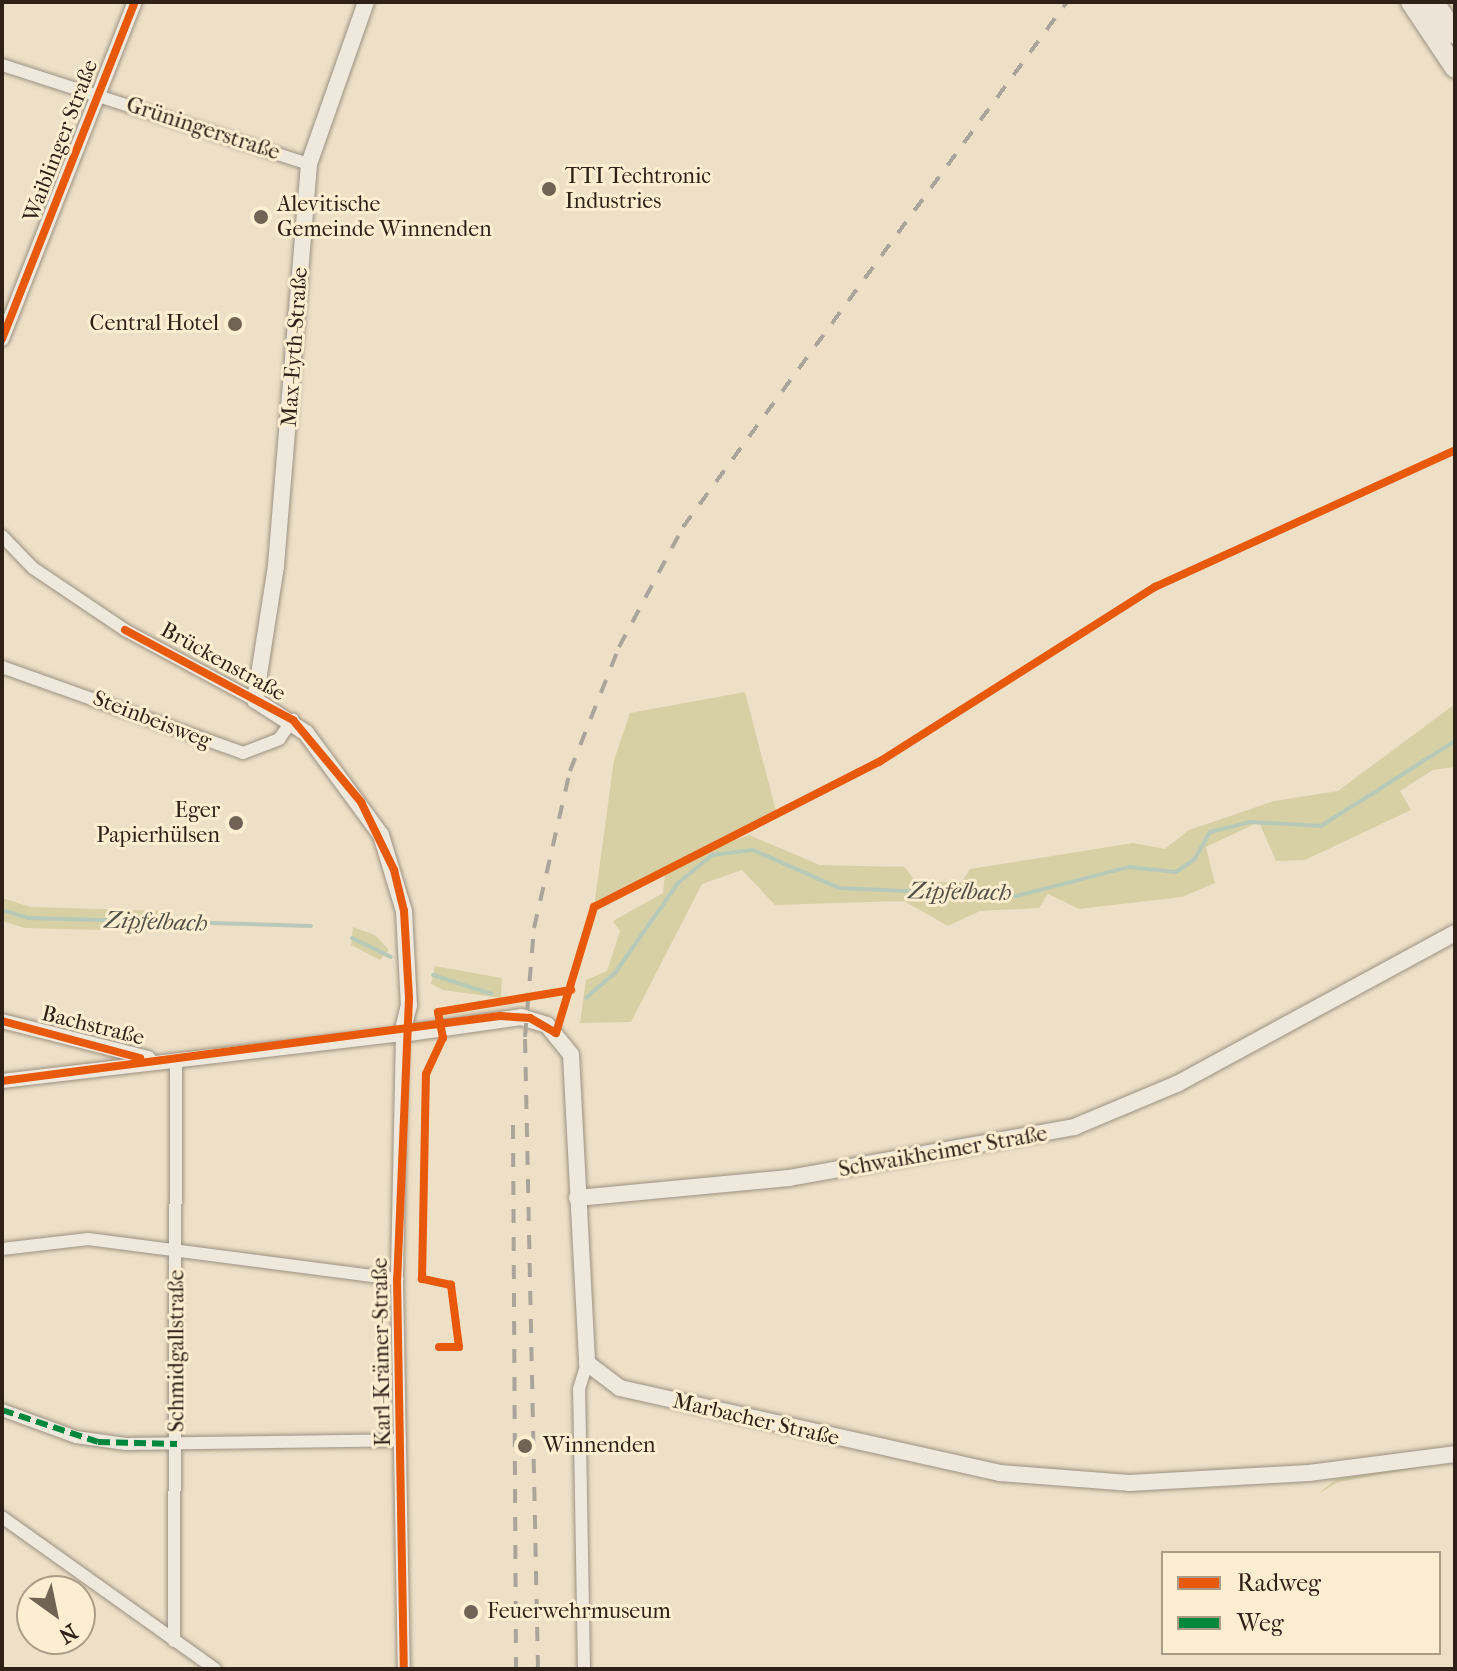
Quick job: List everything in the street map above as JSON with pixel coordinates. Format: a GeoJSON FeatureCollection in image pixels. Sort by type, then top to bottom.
{"type":"FeatureCollection","features":[{"type":"Feature","properties":{"kind":"highway"},"geometry":{"type":"LineString","coordinates":[[1411,2],[1455,68]]}},
{"type":"Feature","properties":{"kind":"highway"},"geometry":{"type":"LineString","coordinates":[[1434,2],[1455,34]]}},
{"type":"Feature","properties":{"kind":"main road","name":"Max-Eyth-Straße"},"geometry":{"type":"LineString","coordinates":[[255,700],[276,566],[309,164],[366,2]]}},
{"type":"Feature","properties":{"kind":"main road","name":"Brückenstraße"},"geometry":{"type":"LineString","coordinates":[[255,700],[293,720],[361,802],[394,870],[408,948],[402,1034]]}},
{"type":"Feature","properties":{"kind":"main road","name":"Schwaikheimer Straße"},"geometry":{"type":"LineString","coordinates":[[577,1198],[789,1178],[1074,1127],[1177,1084],[1455,933]]}},
{"type":"Feature","properties":{"kind":"main road"},"geometry":{"type":"LineString","coordinates":[[402,1034],[512,1016],[556,1033],[575,1074],[577,1198],[587,1363]]}},
{"type":"Feature","properties":{"kind":"main road","name":"Marbacher Straße"},"geometry":{"type":"LineString","coordinates":[[587,1363],[620,1388],[1000,1473],[1129,1483],[1309,1473],[1426,1454],[1455,1454]]}},
{"type":"Feature","properties":{"kind":"main road","name":"Marbacher Straße"},"geometry":{"type":"LineString","coordinates":[[1426,1454],[1455,1443]]}},
{"type":"Feature","properties":{"kind":"street","name":"Waiblinger Straße"},"geometry":{"type":"LineString","coordinates":[[2,339],[135,2]]}},
{"type":"Feature","properties":{"kind":"street","name":"Grüningerstraße"},"geometry":{"type":"LineString","coordinates":[[2,65],[309,164]]}},
{"type":"Feature","properties":{"kind":"street","name":"Brückenstraße"},"geometry":{"type":"LineString","coordinates":[[2,536],[33,568],[125,630],[255,700]]}},
{"type":"Feature","properties":{"kind":"street","name":"Steinbeisweg"},"geometry":{"type":"LineString","coordinates":[[2,667],[243,753],[279,739],[293,720]]}},
{"type":"Feature","properties":{"kind":"street","name":"Bachstraße"},"geometry":{"type":"LineString","coordinates":[[2,1021],[112,1053],[176,1060]]}},
{"type":"Feature","properties":{"kind":"street"},"geometry":{"type":"LineString","coordinates":[[2,1081],[402,1034]]}},
{"type":"Feature","properties":{"kind":"street","name":"Karl-Krämer-Straße"},"geometry":{"type":"LineString","coordinates":[[402,1034],[397,1279],[404,1669]]}},
{"type":"Feature","properties":{"kind":"street","name":"Schmidgallstraße"},"geometry":{"type":"LineString","coordinates":[[174,1641],[176,1060]]}},
{"type":"Feature","properties":{"kind":"street"},"geometry":{"type":"LineString","coordinates":[[2,1249],[88,1239],[397,1279]]}},
{"type":"Feature","properties":{"kind":"street"},"geometry":{"type":"LineString","coordinates":[[584,1669],[579,1389],[587,1363]]}},
{"type":"Feature","properties":{"kind":"street"},"geometry":{"type":"LineString","coordinates":[[2,1410],[98,1442],[177,1444],[400,1440]]}},
{"type":"Feature","properties":{"kind":"street"},"geometry":{"type":"LineString","coordinates":[[2,1517],[215,1669]]}},
{"type":"Feature","properties":{"kind":"shaded area"},"geometry":{"type":"Polygon","coordinates":[[[745,692],[777,815],[594,907],[614,760],[630,713],[745,692]]]}},
{"type":"Feature","properties":{"kind":"shaded area"},"geometry":{"type":"Polygon","coordinates":[[[1455,704],[1455,767],[1433,770],[1400,791],[1411,810],[1305,860],[1276,861],[1259,822],[1206,847],[1215,883],[1182,897],[1079,909],[1048,894],[1039,908],[980,911],[948,926],[904,901],[775,905],[742,870],[702,884],[631,1022],[580,1023],[586,980],[607,971],[620,931],[613,921],[663,893],[665,874],[706,851],[749,835],[820,865],[905,867],[916,882],[962,882],[970,869],[1133,843],[1165,849],[1189,830],[1274,801],[1338,791],[1455,704]]]}},
{"type":"Feature","properties":{"kind":"shaded area"},"geometry":{"type":"Polygon","coordinates":[[[2,898],[31,907],[168,911],[170,932],[25,928],[2,921],[2,898]]]}},
{"type":"Feature","properties":{"kind":"shaded area"},"geometry":{"type":"Polygon","coordinates":[[[353,927],[375,935],[389,950],[380,960],[351,945],[353,927]]]}},
{"type":"Feature","properties":{"kind":"shaded area"},"geometry":{"type":"Polygon","coordinates":[[[435,966],[502,978],[501,998],[443,990],[431,984],[435,966]]]}},
{"type":"Feature","properties":{"kind":"shaded area"},"geometry":{"type":"Polygon","coordinates":[[[1455,1461],[1338,1482],[1318,1494],[1336,1479],[1455,1461]]]}},
{"type":"Feature","properties":{"kind":"waterway","name":"Zipfelbach"},"geometry":{"type":"LineString","coordinates":[[586,998],[615,973],[678,883],[712,855],[753,850],[839,888],[1016,896],[1129,867],[1176,872],[1194,860],[1210,832],[1250,822],[1321,826],[1455,741]]}},
{"type":"Feature","properties":{"kind":"waterway","name":"Zipfelbach"},"geometry":{"type":"LineString","coordinates":[[2,910],[28,918],[311,926]]}},
{"type":"Feature","properties":{"kind":"waterway","name":"Zipfelbach"},"geometry":{"type":"LineString","coordinates":[[352,938],[391,957]]}},
{"type":"Feature","properties":{"kind":"waterway","name":"Zipfelbach"},"geometry":{"type":"LineString","coordinates":[[433,975],[491,994]]}},
{"type":"Feature","properties":{"kind":"railway"},"geometry":{"type":"LineString","coordinates":[[538,1669],[525,1037],[534,928],[570,771],[619,647],[683,527],[1067,2]]}},
{"type":"Feature","properties":{"kind":"railway"},"geometry":{"type":"LineString","coordinates":[[513,1125],[516,1669]]}},
{"type":"Feature","properties":{"kind":"marked path"},"geometry":{"type":"LineString","coordinates":[[2,1410],[98,1442],[177,1444]]}},
{"type":"Feature","properties":{"kind":"cycle path"},"geometry":{"type":"LineString","coordinates":[[2,339],[135,2]]}},
{"type":"Feature","properties":{"kind":"cycle path"},"geometry":{"type":"LineString","coordinates":[[2,1081],[500,1016],[530,1018],[556,1033],[594,907],[879,762],[1155,587],[1455,450]]}},
{"type":"Feature","properties":{"kind":"cycle path"},"geometry":{"type":"LineString","coordinates":[[125,630],[293,720],[361,802],[394,870],[404,911],[409,998],[397,1279],[404,1669]]}},
{"type":"Feature","properties":{"kind":"cycle path"},"geometry":{"type":"LineString","coordinates":[[439,1347],[459,1347],[451,1285],[422,1279],[426,1074],[443,1038],[438,1012],[571,990]]}},
{"type":"Feature","properties":{"kind":"cycle path"},"geometry":{"type":"LineString","coordinates":[[2,1021],[140,1058]]}},
{"type":"Feature","properties":{"kind":"place","name":"TTI Techtronic Industries"},"geometry":{"type":"Point","coordinates":[549,189]}},
{"type":"Feature","properties":{"kind":"place","name":"Alevitische Gemeinde Winnenden"},"geometry":{"type":"Point","coordinates":[261,217]}},
{"type":"Feature","properties":{"kind":"place","name":"Central Hotel"},"geometry":{"type":"Point","coordinates":[235,324]}},
{"type":"Feature","properties":{"kind":"place","name":"Eger Papierhülsen"},"geometry":{"type":"Point","coordinates":[236,823]}},
{"type":"Feature","properties":{"kind":"place","name":"Winnenden"},"geometry":{"type":"Point","coordinates":[525,1446]}},
{"type":"Feature","properties":{"kind":"place","name":"Feuerwehrmuseum"},"geometry":{"type":"Point","coordinates":[471,1612]}}]}
